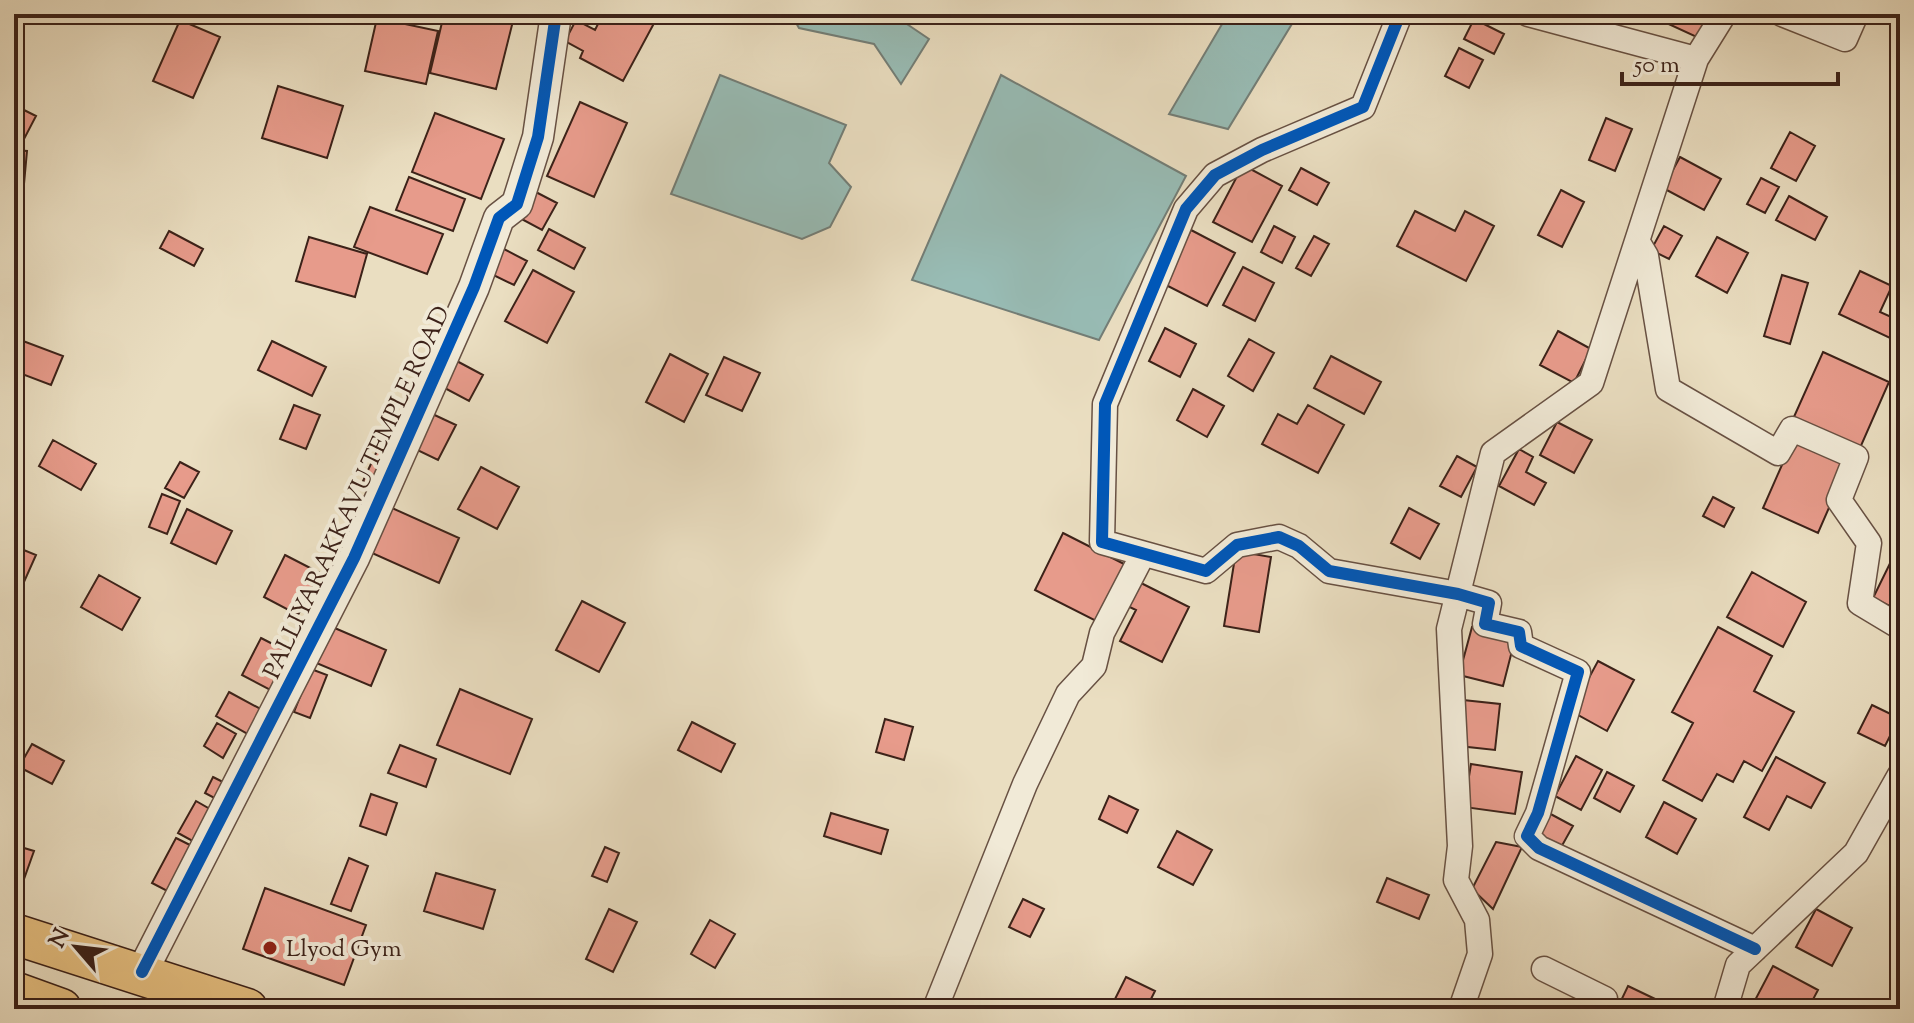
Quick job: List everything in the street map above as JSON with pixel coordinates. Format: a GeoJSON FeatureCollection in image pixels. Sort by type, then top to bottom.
{"type":"FeatureCollection","features":[{"type":"Feature","properties":{"kind":"highway"},"geometry":{"type":"LineString","coordinates":[[14,934],[142,972],[247,1009]]}},
{"type":"Feature","properties":{"kind":"highway"},"geometry":{"type":"LineString","coordinates":[[14,992],[61,1009]]}},
{"type":"Feature","properties":{"kind":"street","name":"PALLIYARAKKAVU TEMPLE ROAD"},"geometry":{"type":"LineString","coordinates":[[142,972],[354,558],[474,287],[499,218],[517,204],[538,137],[556,14]]}},
{"type":"Feature","properties":{"kind":"street"},"geometry":{"type":"LineString","coordinates":[[1400,14],[1363,107],[1262,150],[1215,175],[1186,209],[1105,404],[1102,542],[1206,571],[1237,545],[1279,537],[1299,546],[1329,571],[1458,594],[1489,603],[1485,624],[1519,632],[1521,646],[1578,672],[1538,813],[1527,836],[1539,848],[1755,949]]}},
{"type":"Feature","properties":{"kind":"street"},"geometry":{"type":"LineString","coordinates":[[1528,14],[1696,59]]}},
{"type":"Feature","properties":{"kind":"street"},"geometry":{"type":"LineString","coordinates":[[1461,1009],[1480,954],[1477,920],[1456,880],[1460,846],[1449,629],[1493,453],[1591,383],[1696,59],[1724,14]]}},
{"type":"Feature","properties":{"kind":"street"},"geometry":{"type":"LineString","coordinates":[[1782,14],[1845,39],[1856,14]]}},
{"type":"Feature","properties":{"kind":"street"},"geometry":{"type":"LineString","coordinates":[[1637,241],[1646,256],[1668,389],[1778,453],[1792,429],[1856,457],[1839,500],[1869,543],[1860,603],[1900,627]]}},
{"type":"Feature","properties":{"kind":"street"},"geometry":{"type":"LineString","coordinates":[[935,1009],[1025,784],[1068,694],[1094,666],[1102,633],[1143,554]]}},
{"type":"Feature","properties":{"kind":"street"},"geometry":{"type":"LineString","coordinates":[[1725,1009],[1738,965],[1856,853],[1900,775]]}},
{"type":"Feature","properties":{"kind":"street"},"geometry":{"type":"LineString","coordinates":[[1544,969],[1605,999],[1604,1009]]}},
{"type":"Feature","properties":{"kind":"water"},"geometry":{"type":"Polygon","coordinates":[[[791,14],[892,14],[929,39],[901,84],[874,44],[799,28],[791,14]]]}},
{"type":"Feature","properties":{"kind":"water"},"geometry":{"type":"Polygon","coordinates":[[[1228,14],[1298,14],[1228,129],[1169,114],[1228,14]]]}},
{"type":"Feature","properties":{"kind":"water"},"geometry":{"type":"Polygon","coordinates":[[[720,75],[846,125],[829,163],[851,187],[830,227],[802,239],[671,194],[720,75]]]}},
{"type":"Feature","properties":{"kind":"water"},"geometry":{"type":"Polygon","coordinates":[[[1001,75],[1186,176],[1099,340],[912,280],[1001,75]]]}},
{"type":"Feature","properties":{"kind":"building"},"geometry":{"type":"Polygon","coordinates":[[[444,14],[485,14],[513,21],[496,89],[430,73],[444,14]]]}},
{"type":"Feature","properties":{"kind":"building"},"geometry":{"type":"Polygon","coordinates":[[[603,14],[619,21],[623,14],[659,14],[623,81],[580,58],[583,51],[565,41],[576,20],[595,30],[603,14]]]}},
{"type":"Feature","properties":{"kind":"building"},"geometry":{"type":"Polygon","coordinates":[[[1665,14],[1712,14],[1701,39],[1662,21],[1665,14]]]}},
{"type":"Feature","properties":{"kind":"building"},"geometry":{"type":"Polygon","coordinates":[[[377,18],[438,31],[426,84],[365,71],[377,18]]]}},
{"type":"Feature","properties":{"kind":"building"},"geometry":{"type":"Polygon","coordinates":[[[1474,19],[1504,34],[1494,54],[1464,39],[1474,19]]]}},
{"type":"Feature","properties":{"kind":"building"},"geometry":{"type":"Polygon","coordinates":[[[180,20],[220,37],[193,98],[153,81],[180,20]]]}},
{"type":"Feature","properties":{"kind":"building"},"geometry":{"type":"Polygon","coordinates":[[[1459,48],[1483,60],[1469,88],[1445,76],[1459,48]]]}},
{"type":"Feature","properties":{"kind":"building"},"geometry":{"type":"Polygon","coordinates":[[[278,86],[343,106],[327,158],[262,138],[278,86]]]}},
{"type":"Feature","properties":{"kind":"building"},"geometry":{"type":"Polygon","coordinates":[[[580,102],[627,123],[594,197],[547,176],[580,102]]]}},
{"type":"Feature","properties":{"kind":"building"},"geometry":{"type":"Polygon","coordinates":[[[22,109],[36,116],[23,141],[14,136],[14,124],[22,109]]]}},
{"type":"Feature","properties":{"kind":"building"},"geometry":{"type":"Polygon","coordinates":[[[435,113],[504,139],[481,199],[412,172],[435,113]]]}},
{"type":"Feature","properties":{"kind":"building"},"geometry":{"type":"Polygon","coordinates":[[[1606,118],[1632,129],[1615,171],[1589,160],[1606,118]]]}},
{"type":"Feature","properties":{"kind":"building"},"geometry":{"type":"Polygon","coordinates":[[[1790,132],[1815,146],[1796,181],[1771,168],[1790,132]]]}},
{"type":"Feature","properties":{"kind":"building"},"geometry":{"type":"Polygon","coordinates":[[[14,150],[27,151],[24,184],[14,183],[14,150]]]}},
{"type":"Feature","properties":{"kind":"building"},"geometry":{"type":"Polygon","coordinates":[[[1680,157],[1721,179],[1704,210],[1663,188],[1680,157]]]}},
{"type":"Feature","properties":{"kind":"building"},"geometry":{"type":"Polygon","coordinates":[[[1243,165],[1282,186],[1252,242],[1213,222],[1243,165]]]}},
{"type":"Feature","properties":{"kind":"building"},"geometry":{"type":"Polygon","coordinates":[[[1301,168],[1329,183],[1317,205],[1289,190],[1301,168]]]}},
{"type":"Feature","properties":{"kind":"building"},"geometry":{"type":"Polygon","coordinates":[[[409,177],[465,199],[453,231],[396,210],[409,177]]]}},
{"type":"Feature","properties":{"kind":"building"},"geometry":{"type":"Polygon","coordinates":[[[1761,178],[1779,187],[1765,213],[1747,204],[1761,178]]]}},
{"type":"Feature","properties":{"kind":"building"},"geometry":{"type":"Polygon","coordinates":[[[530,189],[557,203],[542,230],[516,216],[530,189]]]}},
{"type":"Feature","properties":{"kind":"building"},"geometry":{"type":"Polygon","coordinates":[[[1561,190],[1584,202],[1562,247],[1538,235],[1561,190]]]}},
{"type":"Feature","properties":{"kind":"building"},"geometry":{"type":"Polygon","coordinates":[[[1789,196],[1827,217],[1815,240],[1776,220],[1789,196]]]}},
{"type":"Feature","properties":{"kind":"building"},"geometry":{"type":"Polygon","coordinates":[[[370,207],[443,234],[427,274],[354,247],[370,207]]]}},
{"type":"Feature","properties":{"kind":"building"},"geometry":{"type":"Polygon","coordinates":[[[1415,211],[1455,231],[1465,211],[1494,226],[1466,281],[1397,246],[1415,211]]]}},
{"type":"Feature","properties":{"kind":"building"},"geometry":{"type":"Polygon","coordinates":[[[1274,226],[1295,237],[1282,263],[1261,252],[1274,226]]]}},
{"type":"Feature","properties":{"kind":"building"},"geometry":{"type":"Polygon","coordinates":[[[1664,226],[1682,236],[1669,259],[1651,250],[1664,226]]]}},
{"type":"Feature","properties":{"kind":"building"},"geometry":{"type":"Polygon","coordinates":[[[549,229],[585,248],[574,269],[538,250],[549,229]]]}},
{"type":"Feature","properties":{"kind":"building"},"geometry":{"type":"Polygon","coordinates":[[[1191,230],[1235,253],[1207,306],[1162,283],[1191,230]]]}},
{"type":"Feature","properties":{"kind":"building"},"geometry":{"type":"Polygon","coordinates":[[[169,231],[203,249],[194,266],[160,248],[169,231]]]}},
{"type":"Feature","properties":{"kind":"building"},"geometry":{"type":"Polygon","coordinates":[[[1314,236],[1329,244],[1311,276],[1296,268],[1314,236]]]}},
{"type":"Feature","properties":{"kind":"building"},"geometry":{"type":"Polygon","coordinates":[[[309,237],[367,254],[355,297],[296,281],[309,237]]]}},
{"type":"Feature","properties":{"kind":"building"},"geometry":{"type":"Polygon","coordinates":[[[1717,237],[1748,253],[1727,293],[1696,276],[1717,237]]]}},
{"type":"Feature","properties":{"kind":"building"},"geometry":{"type":"Polygon","coordinates":[[[494,244],[527,261],[514,285],[481,269],[494,244]]]}},
{"type":"Feature","properties":{"kind":"building"},"geometry":{"type":"Polygon","coordinates":[[[1243,267],[1274,283],[1255,321],[1223,305],[1243,267]]]}},
{"type":"Feature","properties":{"kind":"building"},"geometry":{"type":"Polygon","coordinates":[[[533,270],[574,292],[547,343],[505,321],[533,270]]]}},
{"type":"Feature","properties":{"kind":"building"},"geometry":{"type":"Polygon","coordinates":[[[1860,271],[1892,286],[1880,312],[1898,320],[1890,338],[1839,314],[1860,271]]]}},
{"type":"Feature","properties":{"kind":"building"},"geometry":{"type":"Polygon","coordinates":[[[1782,275],[1808,283],[1790,344],[1764,336],[1782,275]]]}},
{"type":"Feature","properties":{"kind":"building"},"geometry":{"type":"Polygon","coordinates":[[[1165,328],[1196,344],[1180,377],[1149,361],[1165,328]]]}},
{"type":"Feature","properties":{"kind":"building"},"geometry":{"type":"Polygon","coordinates":[[[1558,331],[1591,349],[1574,383],[1540,365],[1558,331]]]}},
{"type":"Feature","properties":{"kind":"building"},"geometry":{"type":"Polygon","coordinates":[[[1249,339],[1274,353],[1253,391],[1228,376],[1249,339]]]}},
{"type":"Feature","properties":{"kind":"building"},"geometry":{"type":"Polygon","coordinates":[[[23,341],[63,356],[51,385],[14,371],[23,341]]]}},
{"type":"Feature","properties":{"kind":"building"},"geometry":{"type":"Polygon","coordinates":[[[272,341],[326,367],[312,396],[258,370],[272,341]]]}},
{"type":"Feature","properties":{"kind":"building"},"geometry":{"type":"Polygon","coordinates":[[[1823,352],[1889,382],[1860,448],[1793,419],[1823,352]]]}},
{"type":"Feature","properties":{"kind":"building"},"geometry":{"type":"Polygon","coordinates":[[[670,354],[708,374],[684,422],[646,402],[670,354]]]}},
{"type":"Feature","properties":{"kind":"building"},"geometry":{"type":"Polygon","coordinates":[[[1331,356],[1381,382],[1364,414],[1314,388],[1331,356]]]}},
{"type":"Feature","properties":{"kind":"building"},"geometry":{"type":"Polygon","coordinates":[[[724,357],[760,373],[742,411],[706,395],[724,357]]]}},
{"type":"Feature","properties":{"kind":"building"},"geometry":{"type":"Polygon","coordinates":[[[453,359],[483,375],[469,401],[439,385],[453,359]]]}},
{"type":"Feature","properties":{"kind":"building"},"geometry":{"type":"Polygon","coordinates":[[[1193,389],[1224,406],[1207,437],[1177,420],[1193,389]]]}},
{"type":"Feature","properties":{"kind":"building"},"geometry":{"type":"Polygon","coordinates":[[[294,405],[320,415],[306,449],[280,439],[294,405]]]}},
{"type":"Feature","properties":{"kind":"building"},"geometry":{"type":"Polygon","coordinates":[[[1308,405],[1344,425],[1318,473],[1262,444],[1278,414],[1297,424],[1308,405]]]}},
{"type":"Feature","properties":{"kind":"building"},"geometry":{"type":"Polygon","coordinates":[[[426,411],[456,425],[438,460],[409,446],[426,411]]]}},
{"type":"Feature","properties":{"kind":"building"},"geometry":{"type":"Polygon","coordinates":[[[1557,422],[1592,440],[1574,473],[1540,455],[1557,422]]]}},
{"type":"Feature","properties":{"kind":"building"},"geometry":{"type":"Polygon","coordinates":[[[1796,433],[1851,457],[1818,533],[1763,508],[1796,433]]]}},
{"type":"Feature","properties":{"kind":"building"},"geometry":{"type":"Polygon","coordinates":[[[53,440],[96,464],[81,490],[39,466],[53,440]]]}},
{"type":"Feature","properties":{"kind":"building"},"geometry":{"type":"Polygon","coordinates":[[[382,440],[396,446],[376,488],[363,481],[382,440]]]}},
{"type":"Feature","properties":{"kind":"building"},"geometry":{"type":"Polygon","coordinates":[[[1519,449],[1533,457],[1526,472],[1546,483],[1534,505],[1499,486],[1519,449]]]}},
{"type":"Feature","properties":{"kind":"building"},"geometry":{"type":"Polygon","coordinates":[[[1457,456],[1477,467],[1461,497],[1440,486],[1457,456]]]}},
{"type":"Feature","properties":{"kind":"building"},"geometry":{"type":"Polygon","coordinates":[[[180,462],[199,472],[184,498],[165,488],[180,462]]]}},
{"type":"Feature","properties":{"kind":"building"},"geometry":{"type":"Polygon","coordinates":[[[481,467],[519,487],[497,529],[458,509],[481,467]]]}},
{"type":"Feature","properties":{"kind":"building"},"geometry":{"type":"Polygon","coordinates":[[[162,494],[180,501],[167,534],[149,527],[162,494]]]}},
{"type":"Feature","properties":{"kind":"building"},"geometry":{"type":"Polygon","coordinates":[[[1713,497],[1734,508],[1724,527],[1703,516],[1713,497]]]}},
{"type":"Feature","properties":{"kind":"building"},"geometry":{"type":"Polygon","coordinates":[[[383,504],[459,538],[439,583],[363,549],[383,504]]]}},
{"type":"Feature","properties":{"kind":"building"},"geometry":{"type":"Polygon","coordinates":[[[1409,508],[1439,524],[1420,559],[1391,543],[1409,508]]]}},
{"type":"Feature","properties":{"kind":"building"},"geometry":{"type":"Polygon","coordinates":[[[187,509],[232,531],[216,564],[171,543],[187,509]]]}},
{"type":"Feature","properties":{"kind":"building"},"geometry":{"type":"Polygon","coordinates":[[[1063,533],[1132,568],[1104,625],[1035,590],[1063,533]]]}},
{"type":"Feature","properties":{"kind":"building"},"geometry":{"type":"Polygon","coordinates":[[[1900,543],[1900,611],[1873,598],[1900,543]]]}},
{"type":"Feature","properties":{"kind":"building"},"geometry":{"type":"Polygon","coordinates":[[[14,546],[36,555],[20,591],[14,588],[14,546]]]}},
{"type":"Feature","properties":{"kind":"building"},"geometry":{"type":"Polygon","coordinates":[[[1236,551],[1271,557],[1259,632],[1224,626],[1236,551]]]}},
{"type":"Feature","properties":{"kind":"building"},"geometry":{"type":"Polygon","coordinates":[[[285,555],[320,573],[298,615],[264,597],[285,555]]]}},
{"type":"Feature","properties":{"kind":"building"},"geometry":{"type":"Polygon","coordinates":[[[1752,572],[1806,602],[1783,647],[1727,617],[1752,572]]]}},
{"type":"Feature","properties":{"kind":"building"},"geometry":{"type":"Polygon","coordinates":[[[99,575],[140,598],[122,630],[81,607],[99,575]]]}},
{"type":"Feature","properties":{"kind":"building"},"geometry":{"type":"Polygon","coordinates":[[[1131,578],[1189,607],[1162,662],[1120,641],[1136,610],[1119,602],[1131,578]]]}},
{"type":"Feature","properties":{"kind":"building"},"geometry":{"type":"Polygon","coordinates":[[[582,601],[625,623],[599,672],[556,650],[582,601]]]}},
{"type":"Feature","properties":{"kind":"building"},"geometry":{"type":"Polygon","coordinates":[[[330,626],[386,650],[371,686],[314,662],[330,626]]]}},
{"type":"Feature","properties":{"kind":"building"},"geometry":{"type":"Polygon","coordinates":[[[1472,627],[1515,639],[1503,686],[1459,675],[1472,627]]]}},
{"type":"Feature","properties":{"kind":"building"},"geometry":{"type":"Polygon","coordinates":[[[1718,627],[1772,656],[1754,691],[1794,712],[1762,771],[1744,761],[1733,782],[1717,774],[1702,801],[1663,780],[1693,723],[1672,712],[1718,627]]]}},
{"type":"Feature","properties":{"kind":"building"},"geometry":{"type":"Polygon","coordinates":[[[261,638],[298,657],[278,694],[242,675],[261,638]]]}},
{"type":"Feature","properties":{"kind":"building"},"geometry":{"type":"Polygon","coordinates":[[[1598,661],[1634,680],[1607,731],[1571,711],[1598,661]]]}},
{"type":"Feature","properties":{"kind":"building"},"geometry":{"type":"Polygon","coordinates":[[[311,669],[327,675],[310,718],[294,712],[311,669]]]}},
{"type":"Feature","properties":{"kind":"building"},"geometry":{"type":"Polygon","coordinates":[[[460,689],[532,719],[510,774],[437,745],[460,689]]]}},
{"type":"Feature","properties":{"kind":"building"},"geometry":{"type":"Polygon","coordinates":[[[229,692],[268,713],[255,738],[216,716],[229,692]]]}},
{"type":"Feature","properties":{"kind":"building"},"geometry":{"type":"Polygon","coordinates":[[[1463,700],[1500,704],[1495,750],[1459,746],[1463,700]]]}},
{"type":"Feature","properties":{"kind":"building"},"geometry":{"type":"Polygon","coordinates":[[[1872,705],[1899,718],[1885,746],[1858,733],[1872,705]]]}},
{"type":"Feature","properties":{"kind":"building"},"geometry":{"type":"Polygon","coordinates":[[[885,719],[913,727],[904,760],[876,752],[885,719]]]}},
{"type":"Feature","properties":{"kind":"building"},"geometry":{"type":"Polygon","coordinates":[[[692,722],[735,744],[721,772],[678,750],[692,722]]]}},
{"type":"Feature","properties":{"kind":"building"},"geometry":{"type":"Polygon","coordinates":[[[217,723],[236,734],[223,758],[204,746],[217,723]]]}},
{"type":"Feature","properties":{"kind":"building"},"geometry":{"type":"Polygon","coordinates":[[[32,744],[64,761],[52,784],[19,767],[32,744]]]}},
{"type":"Feature","properties":{"kind":"building"},"geometry":{"type":"Polygon","coordinates":[[[400,745],[436,759],[426,787],[388,773],[400,745]]]}},
{"type":"Feature","properties":{"kind":"building"},"geometry":{"type":"Polygon","coordinates":[[[1576,756],[1602,770],[1581,810],[1555,796],[1576,756]]]}},
{"type":"Feature","properties":{"kind":"building"},"geometry":{"type":"Polygon","coordinates":[[[1776,757],[1825,783],[1811,808],[1787,796],[1769,830],[1744,817],[1776,757]]]}},
{"type":"Feature","properties":{"kind":"building"},"geometry":{"type":"Polygon","coordinates":[[[1471,764],[1522,772],[1515,814],[1464,807],[1471,764]]]}},
{"type":"Feature","properties":{"kind":"building"},"geometry":{"type":"Polygon","coordinates":[[[1607,772],[1634,786],[1620,812],[1594,798],[1607,772]]]}},
{"type":"Feature","properties":{"kind":"building"},"geometry":{"type":"Polygon","coordinates":[[[213,777],[229,785],[220,801],[205,793],[213,777]]]}},
{"type":"Feature","properties":{"kind":"building"},"geometry":{"type":"Polygon","coordinates":[[[371,794],[397,803],[386,835],[360,826],[371,794]]]}},
{"type":"Feature","properties":{"kind":"building"},"geometry":{"type":"Polygon","coordinates":[[[1109,796],[1138,810],[1127,833],[1099,819],[1109,796]]]}},
{"type":"Feature","properties":{"kind":"building"},"geometry":{"type":"Polygon","coordinates":[[[196,801],[215,812],[198,844],[178,833],[196,801]]]}},
{"type":"Feature","properties":{"kind":"building"},"geometry":{"type":"Polygon","coordinates":[[[1664,802],[1696,819],[1677,854],[1646,837],[1664,802]]]}},
{"type":"Feature","properties":{"kind":"building"},"geometry":{"type":"Polygon","coordinates":[[[1545,811],[1573,826],[1559,851],[1531,836],[1545,811]]]}},
{"type":"Feature","properties":{"kind":"building"},"geometry":{"type":"Polygon","coordinates":[[[831,813],[888,830],[881,854],[824,836],[831,813]]]}},
{"type":"Feature","properties":{"kind":"building"},"geometry":{"type":"Polygon","coordinates":[[[1177,831],[1212,850],[1193,885],[1158,867],[1177,831]]]}},
{"type":"Feature","properties":{"kind":"building"},"geometry":{"type":"Polygon","coordinates":[[[176,838],[198,849],[173,894],[152,883],[176,838]]]}},
{"type":"Feature","properties":{"kind":"building"},"geometry":{"type":"Polygon","coordinates":[[[1496,842],[1522,847],[1493,909],[1472,889],[1496,842]]]}},
{"type":"Feature","properties":{"kind":"building"},"geometry":{"type":"Polygon","coordinates":[[[14,845],[34,851],[19,893],[14,892],[14,845]]]}},
{"type":"Feature","properties":{"kind":"building"},"geometry":{"type":"Polygon","coordinates":[[[605,847],[619,853],[607,882],[592,876],[605,847]]]}},
{"type":"Feature","properties":{"kind":"building"},"geometry":{"type":"Polygon","coordinates":[[[349,858],[368,866],[351,911],[331,904],[349,858]]]}},
{"type":"Feature","properties":{"kind":"building"},"geometry":{"type":"Polygon","coordinates":[[[436,873],[495,890],[483,929],[424,911],[436,873]]]}},
{"type":"Feature","properties":{"kind":"building"},"geometry":{"type":"Polygon","coordinates":[[[1387,878],[1429,895],[1419,919],[1377,902],[1387,878]]]}},
{"type":"Feature","properties":{"kind":"building"},"geometry":{"type":"Polygon","coordinates":[[[265,888],[366,925],[344,985],[243,949],[265,888]]]}},
{"type":"Feature","properties":{"kind":"building"},"geometry":{"type":"Polygon","coordinates":[[[1023,899],[1044,909],[1030,937],[1009,927],[1023,899]]]}},
{"type":"Feature","properties":{"kind":"building"},"geometry":{"type":"Polygon","coordinates":[[[609,909],[637,922],[613,972],[586,959],[609,909]]]}},
{"type":"Feature","properties":{"kind":"building"},"geometry":{"type":"Polygon","coordinates":[[[1816,909],[1852,928],[1832,966],[1796,947],[1816,909]]]}},
{"type":"Feature","properties":{"kind":"building"},"geometry":{"type":"Polygon","coordinates":[[[710,920],[735,934],[715,968],[691,954],[710,920]]]}},
{"type":"Feature","properties":{"kind":"building"},"geometry":{"type":"Polygon","coordinates":[[[1773,966],[1818,990],[1808,1009],[1763,1009],[1753,1004],[1773,966]]]}},
{"type":"Feature","properties":{"kind":"building"},"geometry":{"type":"Polygon","coordinates":[[[1126,977],[1155,991],[1146,1009],[1110,1009],[1126,977]]]}},
{"type":"Feature","properties":{"kind":"building"},"geometry":{"type":"Polygon","coordinates":[[[1628,986],[1676,1009],[1617,1009],[1628,986]]]}},
{"type":"Feature","properties":{"kind":"cycle path"},"geometry":{"type":"LineString","coordinates":[[142,972],[354,558],[474,287],[499,218],[517,204],[538,137],[556,14]]}},
{"type":"Feature","properties":{"kind":"cycle path"},"geometry":{"type":"LineString","coordinates":[[1400,14],[1363,107],[1262,150],[1215,175],[1186,209],[1105,404],[1102,542],[1206,571],[1237,545],[1279,537],[1299,546],[1329,571],[1458,594],[1489,603],[1485,624],[1519,632],[1521,646],[1578,672],[1538,813],[1527,836],[1539,848],[1755,949]]}},
{"type":"Feature","properties":{"kind":"place","name":"Llyod Gym"},"geometry":{"type":"Point","coordinates":[270,948]}}]}
